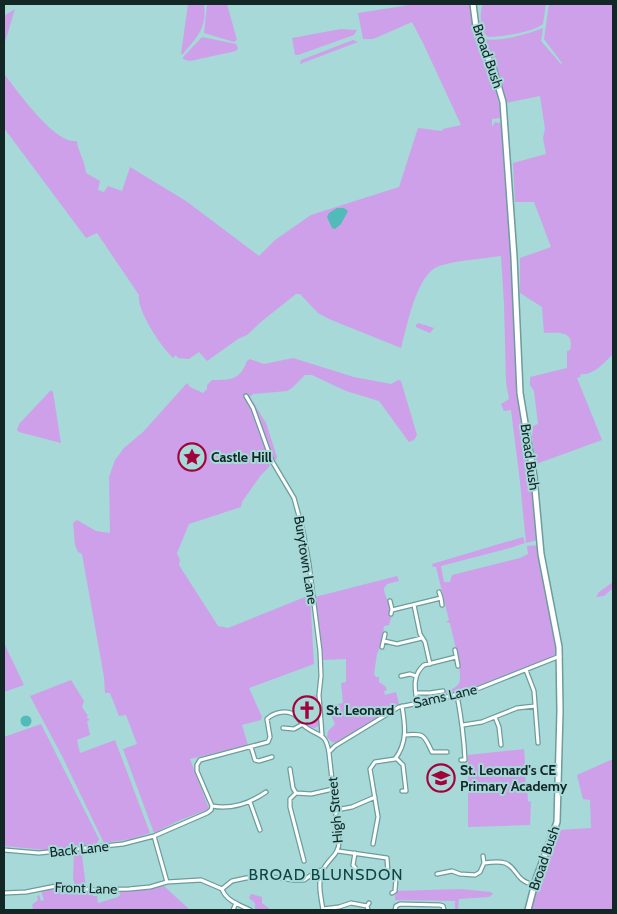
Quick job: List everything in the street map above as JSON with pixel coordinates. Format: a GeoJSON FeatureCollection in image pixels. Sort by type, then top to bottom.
{"type":"FeatureCollection","features":[{"type":"Feature","properties":{"kind":"main road","name":"Broad Bush"},"geometry":{"type":"LineString","coordinates":[[474,4],[478,36],[498,82],[502,102],[515,265],[520,392],[534,477],[541,554],[560,656],[557,822],[534,885],[528,910]]}},
{"type":"Feature","properties":{"kind":"street","name":"Burytown Lane"},"geometry":{"type":"LineString","coordinates":[[246,396],[253,408],[272,461],[294,498],[303,531],[309,564],[320,658],[321,676],[319,692],[322,735]]}},
{"type":"Feature","properties":{"kind":"street"},"geometry":{"type":"LineString","coordinates":[[440,592],[442,605]]}},
{"type":"Feature","properties":{"kind":"street"},"geometry":{"type":"LineString","coordinates":[[390,601],[391,612],[441,598]]}},
{"type":"Feature","properties":{"kind":"street"},"geometry":{"type":"LineString","coordinates":[[414,605],[430,664]]}},
{"type":"Feature","properties":{"kind":"street"},"geometry":{"type":"LineString","coordinates":[[382,647],[385,634]]}},
{"type":"Feature","properties":{"kind":"street"},"geometry":{"type":"LineString","coordinates":[[384,641],[397,644],[422,638]]}},
{"type":"Feature","properties":{"kind":"street"},"geometry":{"type":"LineString","coordinates":[[455,650],[458,666]]}},
{"type":"Feature","properties":{"kind":"street","name":"Sams Lane"},"geometry":{"type":"LineString","coordinates":[[329,752],[335,746],[394,709],[457,695],[492,684],[560,656]]}},
{"type":"Feature","properties":{"kind":"street"},"geometry":{"type":"LineString","coordinates":[[417,703],[415,682],[416,676],[423,666],[456,658]]}},
{"type":"Feature","properties":{"kind":"street"},"geometry":{"type":"LineString","coordinates":[[526,670],[533,687],[538,743]]}},
{"type":"Feature","properties":{"kind":"street"},"geometry":{"type":"LineString","coordinates":[[401,676],[410,674],[416,676]]}},
{"type":"Feature","properties":{"kind":"street"},"geometry":{"type":"LineString","coordinates":[[416,693],[430,694],[440,690]]}},
{"type":"Feature","properties":{"kind":"street"},"geometry":{"type":"LineString","coordinates":[[457,695],[466,744],[465,760],[460,760]]}},
{"type":"Feature","properties":{"kind":"street"},"geometry":{"type":"LineString","coordinates":[[396,758],[405,735],[406,724],[402,706]]}},
{"type":"Feature","properties":{"kind":"street"},"geometry":{"type":"LineString","coordinates":[[462,725],[482,722],[517,708],[535,706]]}},
{"type":"Feature","properties":{"kind":"street"},"geometry":{"type":"LineString","coordinates":[[266,792],[250,802],[225,808],[212,806],[197,771],[198,761],[203,758],[269,741],[267,719],[272,715],[286,712],[292,713],[303,724],[322,735]]}},
{"type":"Feature","properties":{"kind":"street"},"geometry":{"type":"LineString","coordinates":[[495,717],[499,728],[498,740],[501,745]]}},
{"type":"Feature","properties":{"kind":"street"},"geometry":{"type":"LineString","coordinates":[[283,728],[294,729],[303,724]]}},
{"type":"Feature","properties":{"kind":"street"},"geometry":{"type":"LineString","coordinates":[[405,735],[421,734],[426,738],[433,753],[446,752]]}},
{"type":"Feature","properties":{"kind":"street","name":"High Street"},"geometry":{"type":"LineString","coordinates":[[322,735],[327,743],[329,752],[339,837],[338,850],[323,870]]}},
{"type":"Feature","properties":{"kind":"street"},"geometry":{"type":"LineString","coordinates":[[532,736],[537,736]]}},
{"type":"Feature","properties":{"kind":"street"},"geometry":{"type":"LineString","coordinates":[[327,743],[335,746]]}},
{"type":"Feature","properties":{"kind":"street"},"geometry":{"type":"LineString","coordinates":[[250,747],[255,760],[272,757]]}},
{"type":"Feature","properties":{"kind":"street"},"geometry":{"type":"LineString","coordinates":[[373,844],[378,820],[370,769],[373,763],[396,758]]}},
{"type":"Feature","properties":{"kind":"street"},"geometry":{"type":"LineString","coordinates":[[396,758],[404,766],[406,791],[402,791]]}},
{"type":"Feature","properties":{"kind":"street"},"geometry":{"type":"LineString","coordinates":[[290,770],[293,788],[296,793]]}},
{"type":"Feature","properties":{"kind":"street"},"geometry":{"type":"LineString","coordinates":[[304,861],[289,805],[290,799],[296,793],[311,794],[333,789]]}},
{"type":"Feature","properties":{"kind":"street"},"geometry":{"type":"LineString","coordinates":[[336,810],[352,807],[375,797]]}},
{"type":"Feature","properties":{"kind":"street"},"geometry":{"type":"LineString","coordinates":[[250,802],[260,830]]}},
{"type":"Feature","properties":{"kind":"street","name":"Back Lane"},"geometry":{"type":"LineString","coordinates":[[4,850],[40,853],[118,845],[154,836],[207,813],[211,810],[212,806]]}},
{"type":"Feature","properties":{"kind":"street"},"geometry":{"type":"LineString","coordinates":[[154,836],[167,882]]}},
{"type":"Feature","properties":{"kind":"street"},"geometry":{"type":"LineString","coordinates":[[338,850],[386,858],[388,874],[396,878],[395,891],[392,893]]}},
{"type":"Feature","properties":{"kind":"street"},"geometry":{"type":"LineString","coordinates":[[355,854],[353,865],[356,869]]}},
{"type":"Feature","properties":{"kind":"street"},"geometry":{"type":"LineString","coordinates":[[437,874],[454,871],[460,874],[475,875],[480,872],[484,863],[483,856]]}},
{"type":"Feature","properties":{"kind":"street"},"geometry":{"type":"LineString","coordinates":[[484,863],[502,862],[507,864],[514,870],[519,879],[534,885]]}},
{"type":"Feature","properties":{"kind":"street"},"geometry":{"type":"LineString","coordinates":[[250,910],[224,895],[222,889],[232,881],[246,878],[267,877],[304,880],[317,871],[323,870],[320,886],[323,910],[351,903],[368,906]]}},
{"type":"Feature","properties":{"kind":"street","name":"Front Lane"},"geometry":{"type":"LineString","coordinates":[[4,893],[26,892],[56,886],[94,890],[136,888],[155,886],[167,882],[202,880],[218,889],[222,889]]}},
{"type":"Feature","properties":{"kind":"street"},"geometry":{"type":"LineString","coordinates":[[232,910],[236,903]]}},
{"type":"Feature","properties":{"kind":"street"},"geometry":{"type":"LineString","coordinates":[[395,910],[396,906],[400,904],[440,905],[443,906],[444,910]]}},
{"type":"Feature","properties":{"kind":"shaded area"},"geometry":{"type":"Polygon","coordinates":[[[188,4],[204,4],[205,12],[203,26],[197,37],[181,54],[188,4]]]}},
{"type":"Feature","properties":{"kind":"shaded area"},"geometry":{"type":"Polygon","coordinates":[[[207,4],[227,4],[237,40],[234,42],[204,33],[207,4]]]}},
{"type":"Feature","properties":{"kind":"shaded area"},"geometry":{"type":"Polygon","coordinates":[[[409,4],[471,4],[475,39],[496,85],[501,118],[492,119],[492,127],[495,122],[500,123],[502,129],[509,211],[518,399],[526,441],[537,540],[526,543],[511,410],[504,411],[501,404],[509,399],[506,382],[501,256],[454,262],[439,266],[431,271],[418,290],[401,348],[329,319],[318,313],[300,294],[296,294],[247,335],[238,339],[207,361],[199,352],[189,359],[178,358],[176,355],[173,358],[157,338],[146,319],[139,302],[139,295],[97,233],[86,238],[4,128],[4,74],[48,126],[68,140],[77,141],[86,173],[100,181],[98,190],[104,192],[108,186],[122,191],[130,167],[186,201],[259,256],[275,240],[311,215],[399,187],[418,128],[442,131],[443,129],[461,125],[412,22],[373,39],[363,39],[358,13],[409,4]]]}},
{"type":"Feature","properties":{"kind":"shaded area"},"geometry":{"type":"Polygon","coordinates":[[[483,4],[546,4],[543,24],[525,32],[488,37],[483,31],[481,22],[483,4]]]}},
{"type":"Feature","properties":{"kind":"shaded area"},"geometry":{"type":"Polygon","coordinates":[[[549,4],[613,4],[613,354],[594,371],[581,374],[577,378],[602,440],[536,464],[532,437],[533,426],[538,424],[534,391],[530,385],[530,377],[567,368],[567,351],[570,350],[571,344],[568,336],[564,334],[544,333],[542,307],[520,293],[520,258],[551,247],[534,202],[515,202],[513,163],[546,154],[543,138],[545,129],[540,96],[505,103],[499,77],[483,42],[485,39],[491,40],[522,35],[543,28],[541,41],[561,64],[544,39],[549,4]]]}},
{"type":"Feature","properties":{"kind":"shaded area"},"geometry":{"type":"Polygon","coordinates":[[[15,9],[5,42],[4,16],[15,9]]]}},
{"type":"Feature","properties":{"kind":"shaded area"},"geometry":{"type":"Polygon","coordinates":[[[341,29],[357,30],[354,35],[295,55],[292,38],[341,29]]]}},
{"type":"Feature","properties":{"kind":"shaded area"},"geometry":{"type":"Polygon","coordinates":[[[202,37],[236,44],[238,48],[236,51],[190,61],[183,59],[202,37]]]}},
{"type":"Feature","properties":{"kind":"shaded area"},"geometry":{"type":"Polygon","coordinates":[[[353,40],[358,42],[300,64],[301,60],[353,40]]]}},
{"type":"Feature","properties":{"kind":"shaded area"},"geometry":{"type":"Polygon","coordinates":[[[418,323],[434,328],[430,333],[416,327],[418,323]]]}},
{"type":"Feature","properties":{"kind":"shaded area"},"geometry":{"type":"Polygon","coordinates":[[[293,358],[354,377],[391,384],[398,380],[401,381],[417,435],[414,440],[409,442],[379,401],[346,391],[312,375],[305,375],[287,391],[253,394],[250,397],[266,423],[277,457],[276,460],[270,458],[264,452],[270,466],[261,475],[242,502],[241,507],[189,524],[177,553],[180,560],[179,565],[218,626],[228,628],[310,595],[314,664],[249,688],[262,717],[261,720],[242,725],[248,745],[190,759],[209,809],[154,833],[123,749],[137,744],[126,715],[119,716],[110,693],[105,693],[104,677],[82,554],[78,552],[75,545],[73,523],[77,520],[96,531],[110,533],[109,477],[115,460],[124,448],[143,432],[187,383],[190,387],[203,393],[212,380],[234,378],[250,359],[264,364],[293,358]]]}},
{"type":"Feature","properties":{"kind":"shaded area"},"geometry":{"type":"Polygon","coordinates":[[[51,390],[53,392],[61,443],[17,430],[19,424],[51,390]]]}},
{"type":"Feature","properties":{"kind":"shaded area"},"geometry":{"type":"Polygon","coordinates":[[[523,537],[525,543],[441,566],[444,582],[450,582],[452,575],[520,558],[528,554],[527,546],[540,545],[556,654],[531,667],[491,682],[450,694],[423,698],[424,695],[450,690],[458,685],[460,681],[459,665],[450,623],[446,622],[449,620],[436,567],[433,567],[432,564],[523,537]]]}},
{"type":"Feature","properties":{"kind":"shaded area"},"geometry":{"type":"Polygon","coordinates":[[[397,576],[399,581],[387,584],[384,588],[390,610],[389,614],[392,615],[389,625],[384,626],[374,674],[376,677],[379,677],[379,682],[385,686],[387,690],[384,691],[385,695],[396,692],[399,704],[386,707],[388,709],[387,712],[336,743],[332,742],[327,737],[328,731],[335,724],[327,706],[343,703],[341,683],[346,682],[346,659],[322,660],[315,597],[397,576]]]}},
{"type":"Feature","properties":{"kind":"shaded area"},"geometry":{"type":"Polygon","coordinates":[[[613,582],[613,588],[604,596],[596,597],[599,592],[613,582]]]}},
{"type":"Feature","properties":{"kind":"shaded area"},"geometry":{"type":"Polygon","coordinates":[[[4,643],[24,685],[4,692],[4,643]]]}},
{"type":"Feature","properties":{"kind":"shaded area"},"geometry":{"type":"Polygon","coordinates":[[[71,680],[84,701],[82,707],[88,716],[86,717],[90,720],[87,721],[90,735],[77,740],[80,753],[115,740],[150,833],[131,839],[104,843],[62,756],[30,696],[71,680]]]}},
{"type":"Feature","properties":{"kind":"shaded area"},"geometry":{"type":"Polygon","coordinates":[[[316,695],[321,725],[314,728],[307,726],[296,713],[297,700],[316,695]]]}},
{"type":"Feature","properties":{"kind":"shaded area"},"geometry":{"type":"Polygon","coordinates":[[[41,724],[99,839],[97,844],[46,850],[4,846],[4,737],[41,724]]]}},
{"type":"Feature","properties":{"kind":"shaded area"},"geometry":{"type":"Polygon","coordinates":[[[524,749],[525,786],[527,787],[528,801],[531,802],[530,825],[468,827],[468,755],[524,749]]]}},
{"type":"Feature","properties":{"kind":"shaded area"},"geometry":{"type":"Polygon","coordinates":[[[613,759],[613,910],[531,910],[534,893],[558,830],[591,828],[590,800],[583,799],[577,775],[613,759]]]}},
{"type":"Feature","properties":{"kind":"shaded area"},"geometry":{"type":"Polygon","coordinates":[[[102,849],[82,855],[86,888],[75,886],[73,878],[74,852],[102,849]]]}},
{"type":"Feature","properties":{"kind":"shaded area"},"geometry":{"type":"Polygon","coordinates":[[[164,886],[190,910],[31,910],[33,908],[32,905],[38,900],[37,896],[39,895],[41,901],[44,900],[41,890],[58,887],[93,891],[93,896],[97,896],[98,903],[118,897],[120,891],[143,890],[164,886]]]}},
{"type":"Feature","properties":{"kind":"shaded area"},"geometry":{"type":"Polygon","coordinates":[[[461,889],[491,892],[493,894],[489,897],[459,899],[458,910],[455,910],[455,901],[395,900],[395,891],[461,889]]]}},
{"type":"Feature","properties":{"kind":"shaded area"},"geometry":{"type":"Polygon","coordinates":[[[251,894],[262,897],[262,903],[271,910],[255,910],[255,903],[249,898],[251,894]]]}},
{"type":"Feature","properties":{"kind":"water"},"geometry":{"type":"Polygon","coordinates":[[[337,208],[344,208],[348,211],[341,224],[335,229],[332,228],[327,217],[329,213],[337,208]]]}},
{"type":"Feature","properties":{"kind":"water"},"geometry":{"type":"Polygon","coordinates":[[[26,715],[32,721],[26,727],[20,721],[26,715]]]}},
{"type":"Feature","properties":{"kind":"place","name":"Castle Hill"},"geometry":{"type":"Point","coordinates":[192,457]}},
{"type":"Feature","properties":{"kind":"place","name":"St. Leonard"},"geometry":{"type":"Point","coordinates":[307,710]}},
{"type":"Feature","properties":{"kind":"place","name":"St. Leonard's CE Primary Academy"},"geometry":{"type":"Point","coordinates":[441,778]}},
{"type":"Feature","properties":{"kind":"district","name":"BROAD BLUNSDON"},"geometry":{"type":"Point","coordinates":[326,874]}}]}
